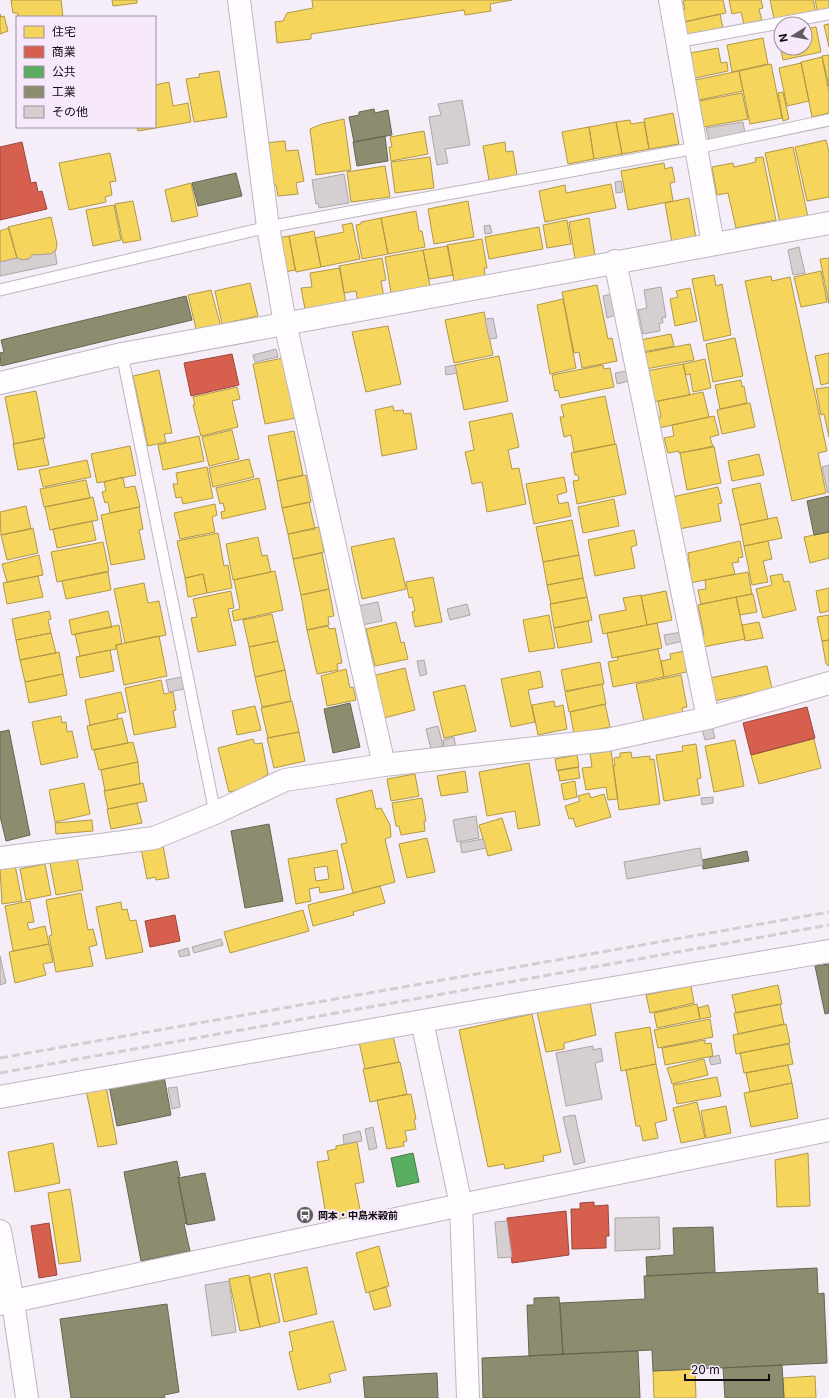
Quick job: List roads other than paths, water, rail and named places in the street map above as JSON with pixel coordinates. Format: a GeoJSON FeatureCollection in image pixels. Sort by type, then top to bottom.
{"type":"FeatureCollection","features":[{"type":"Feature","properties":{"kind":"street"},"geometry":{"type":"LineString","coordinates":[[239,0],[268,227],[285,323],[384,765]]}},
{"type":"Feature","properties":{"kind":"street"},"geometry":{"type":"LineString","coordinates":[[670,0],[713,244]]}},
{"type":"Feature","properties":{"kind":"street"},"geometry":{"type":"LineString","coordinates":[[0,383],[122,354],[615,261],[829,223]]}},
{"type":"Feature","properties":{"kind":"street"},"geometry":{"type":"LineString","coordinates":[[615,261],[708,718]]}},
{"type":"Feature","properties":{"kind":"street"},"geometry":{"type":"LineString","coordinates":[[0,858],[154,838],[215,813],[284,780],[384,765],[607,740],[708,718],[829,683]]}},
{"type":"Feature","properties":{"kind":"street"},"geometry":{"type":"LineString","coordinates":[[0,1097],[422,1021],[829,951]]}},
{"type":"Feature","properties":{"kind":"street"},"geometry":{"type":"LineString","coordinates":[[422,1021],[461,1205],[468,1398]]}},
{"type":"Feature","properties":{"kind":"street"},"geometry":{"type":"LineString","coordinates":[[7,1303],[461,1205],[829,1130]]}},
{"type":"Feature","properties":{"kind":"street"},"geometry":{"type":"LineString","coordinates":[[0,1231],[7,1303],[27,1398]]}},
{"type":"Feature","properties":{"kind":"lane"},"geometry":{"type":"LineString","coordinates":[[677,42],[829,14]]}},
{"type":"Feature","properties":{"kind":"lane"},"geometry":{"type":"LineString","coordinates":[[0,290],[268,227],[696,148],[829,120]]}},
{"type":"Feature","properties":{"kind":"lane"},"geometry":{"type":"LineString","coordinates":[[122,354],[215,813]]}},
{"type":"Feature","properties":{"kind":"railway"},"geometry":{"type":"LineString","coordinates":[[0,1058],[829,912]]}},
{"type":"Feature","properties":{"kind":"railway"},"geometry":{"type":"LineString","coordinates":[[0,1073],[829,925]]}},
{"type":"Feature","properties":{"kind":"place","name":"岡本・中島米穀前"},"geometry":{"type":"Point","coordinates":[305,1215]}}]}
